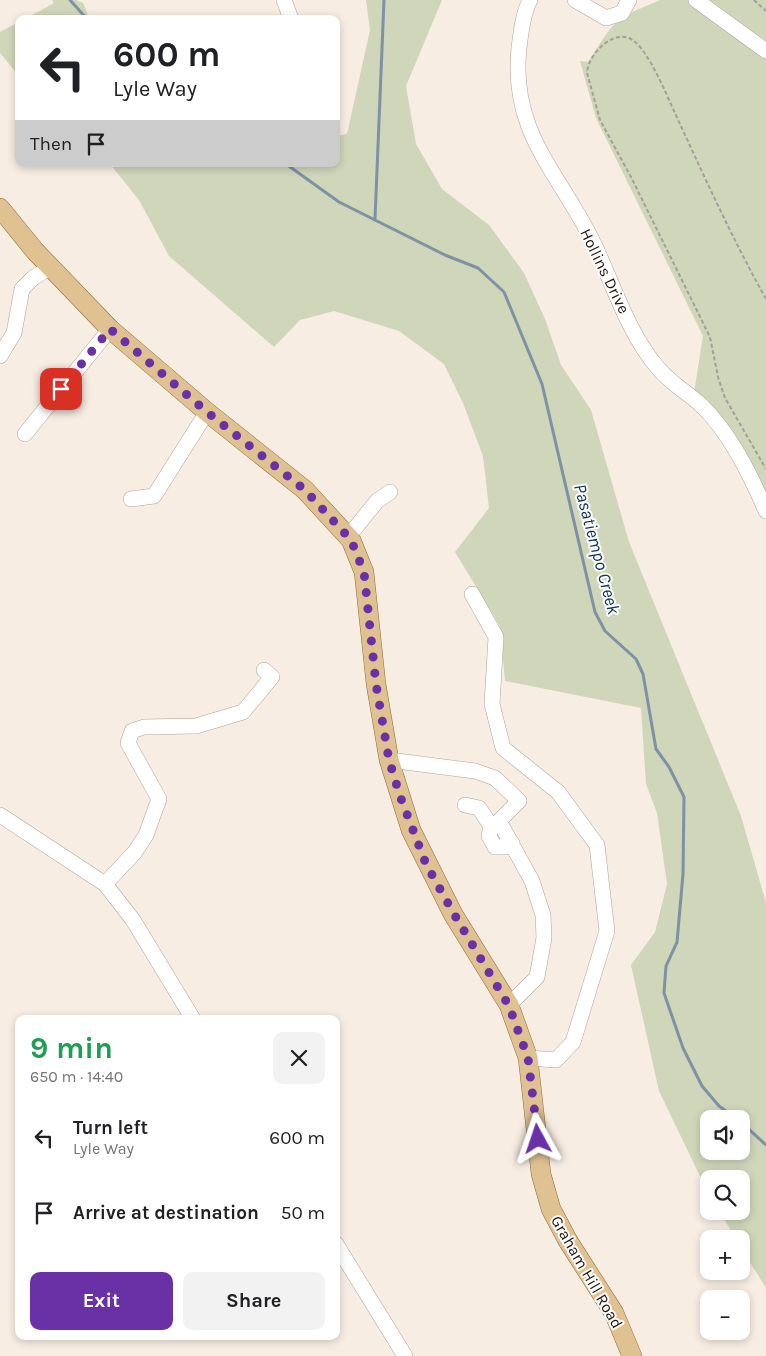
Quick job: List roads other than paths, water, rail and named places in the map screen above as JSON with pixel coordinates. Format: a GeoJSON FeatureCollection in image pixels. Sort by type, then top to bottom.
{"type":"FeatureCollection","features":[{"type":"Feature","properties":{"kind":"main road","name":"Graham Hill Road"},"geometry":{"type":"LineString","coordinates":[[0,208],[51,267],[110,329],[207,412],[305,490],[348,536],[364,572],[376,684],[389,760],[411,830],[426,864],[509,1006],[528,1058],[541,1174],[551,1209],[568,1241],[614,1313],[632,1356]]}},
{"type":"Feature","properties":{"kind":"street"},"geometry":{"type":"LineString","coordinates":[[284,0],[290,15]]}},
{"type":"Feature","properties":{"kind":"street","name":"Hollins Drive"},"geometry":{"type":"LineString","coordinates":[[530,0],[521,32],[518,65],[521,104],[531,134],[593,242],[634,332],[658,368],[701,405],[716,423],[752,478],[766,511]]}},
{"type":"Feature","properties":{"kind":"street"},"geometry":{"type":"LineString","coordinates":[[575,0],[606,18],[627,11]]}},
{"type":"Feature","properties":{"kind":"street"},"geometry":{"type":"LineString","coordinates":[[696,0],[766,51]]}},
{"type":"Feature","properties":{"kind":"street"},"geometry":{"type":"LineString","coordinates":[[0,356],[14,333],[22,289],[33,278],[51,267]]}},
{"type":"Feature","properties":{"kind":"street"},"geometry":{"type":"LineString","coordinates":[[25,434],[110,329]]}},
{"type":"Feature","properties":{"kind":"street"},"geometry":{"type":"LineString","coordinates":[[131,499],[154,496],[207,412]]}},
{"type":"Feature","properties":{"kind":"street"},"geometry":{"type":"LineString","coordinates":[[348,536],[377,501],[390,492]]}},
{"type":"Feature","properties":{"kind":"street"},"geometry":{"type":"LineString","coordinates":[[472,594],[496,637],[492,704],[503,748],[558,792],[597,845],[607,931],[573,1042],[556,1060],[528,1058]]}},
{"type":"Feature","properties":{"kind":"street"},"geometry":{"type":"LineString","coordinates":[[105,884],[135,852],[146,835],[159,799],[128,743],[132,731],[144,727],[196,726],[243,712],[272,677],[264,670]]}},
{"type":"Feature","properties":{"kind":"street"},"geometry":{"type":"LineString","coordinates":[[389,760],[475,771],[495,778],[518,801],[495,824]]}},
{"type":"Feature","properties":{"kind":"street"},"geometry":{"type":"LineString","coordinates":[[465,804],[479,808],[512,843],[532,881],[543,915],[544,938],[537,977],[509,1006]]}},
{"type":"Feature","properties":{"kind":"street"},"geometry":{"type":"LineString","coordinates":[[0,815],[105,884],[133,920],[192,1015]]}},
{"type":"Feature","properties":{"kind":"street"},"geometry":{"type":"LineString","coordinates":[[340,1250],[405,1356]]}},
{"type":"Feature","properties":{"kind":"waterway","name":"Pasatiempo Creek"},"geometry":{"type":"LineString","coordinates":[[70,0],[83,15]]}},
{"type":"Feature","properties":{"kind":"waterway"},"geometry":{"type":"LineString","coordinates":[[375,219],[384,0]]}},
{"type":"Feature","properties":{"kind":"waterway","name":"Pasatiempo Creek"},"geometry":{"type":"LineString","coordinates":[[290,167],[339,202],[445,255],[478,268],[504,292],[542,384],[595,612],[605,631],[636,659],[643,674],[656,749],[669,767],[684,797],[683,874],[677,942],[666,966],[664,993],[683,1048],[702,1086],[725,1110]]}},
{"type":"Feature","properties":{"kind":"waterway","name":"Pasatiempo Creek"},"geometry":{"type":"LineString","coordinates":[[750,1130],[766,1145]]}}]}
